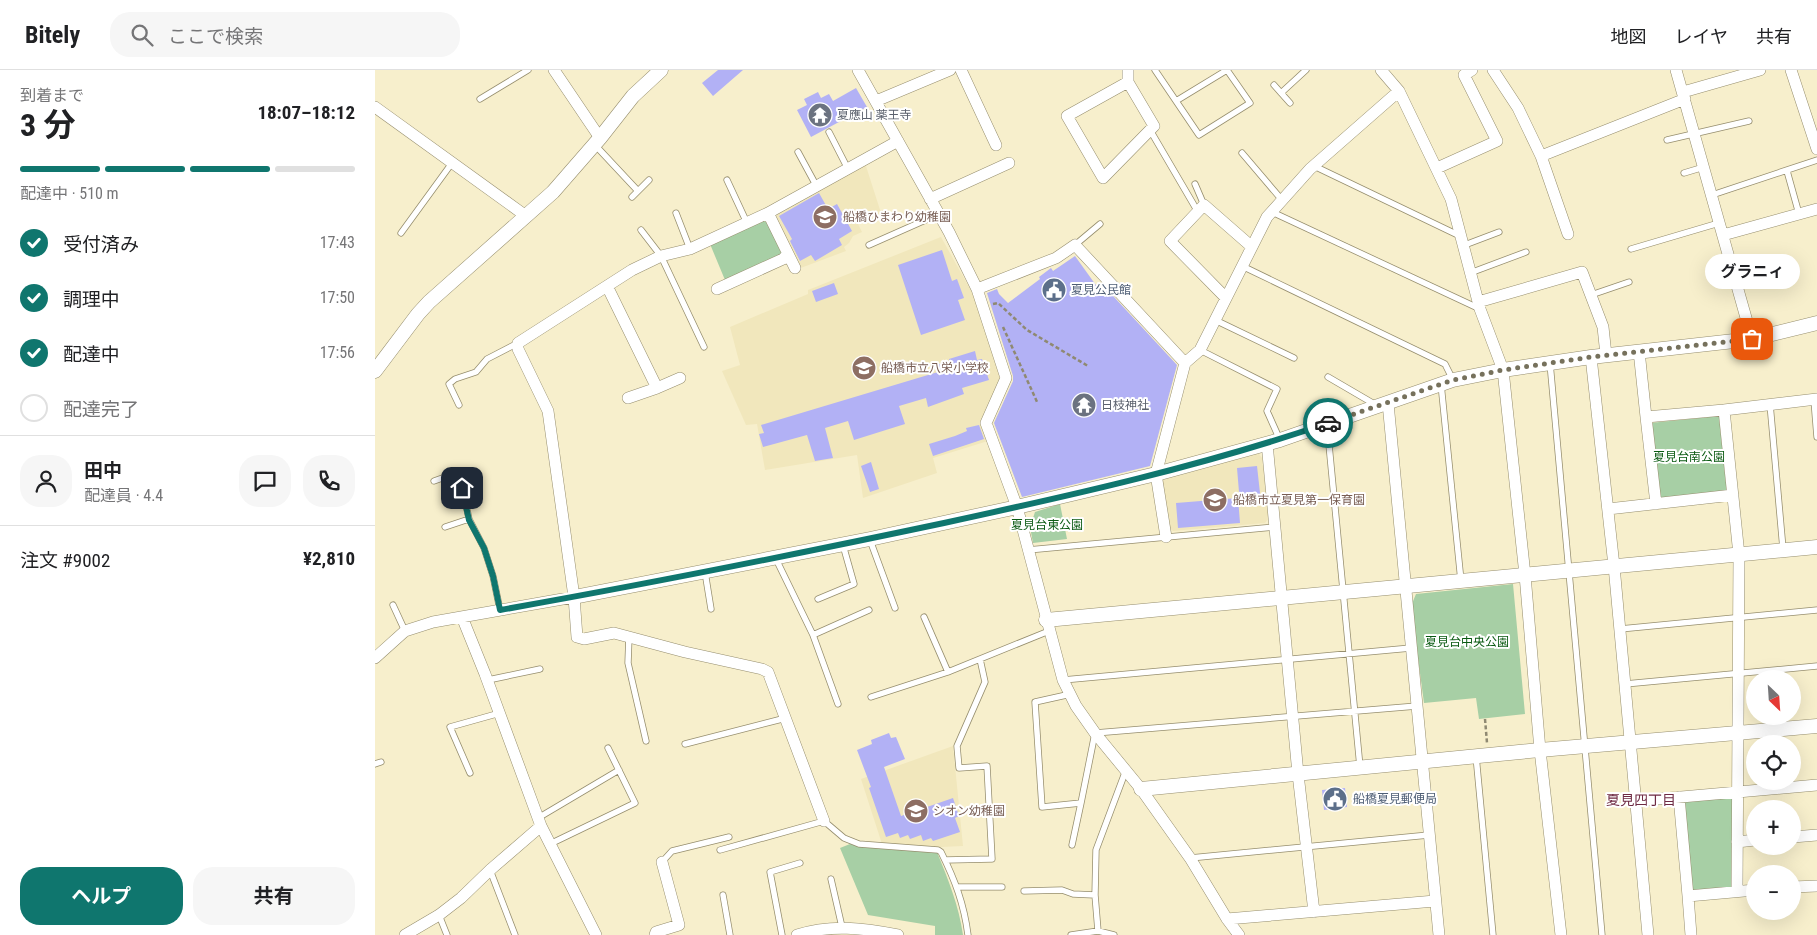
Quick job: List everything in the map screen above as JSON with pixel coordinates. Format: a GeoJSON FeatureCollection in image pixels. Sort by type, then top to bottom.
{"type":"FeatureCollection","features":[{"type":"Feature","properties":{"kind":"street"},"geometry":{"type":"LineString","coordinates":[[554,70],[598,141]]}},
{"type":"Feature","properties":{"kind":"street"},"geometry":{"type":"LineString","coordinates":[[375,372],[429,302],[553,192],[598,141],[633,96],[661,70]]}},
{"type":"Feature","properties":{"kind":"street"},"geometry":{"type":"LineString","coordinates":[[858,70],[939,214],[977,289],[1006,378],[986,423],[1017,507],[1063,680],[1076,706],[1095,733],[1141,789],[1190,858],[1227,919],[1239,935]]}},
{"type":"Feature","properties":{"kind":"street"},"geometry":{"type":"LineString","coordinates":[[876,101],[950,70]]}},
{"type":"Feature","properties":{"kind":"street"},"geometry":{"type":"LineString","coordinates":[[961,70],[996,145]]}},
{"type":"Feature","properties":{"kind":"street"},"geometry":{"type":"LineString","coordinates":[[1128,70],[1128,82],[1154,126],[1103,178],[1067,116],[1128,82]]}},
{"type":"Feature","properties":{"kind":"street"},"geometry":{"type":"LineString","coordinates":[[1381,70],[1399,91],[1451,199],[1479,306],[1503,370],[1496,383],[1521,575],[1554,935]]}},
{"type":"Feature","properties":{"kind":"street"},"geometry":{"type":"LineString","coordinates":[[1437,168],[1497,141],[1464,75],[1472,70]]}},
{"type":"Feature","properties":{"kind":"street"},"geometry":{"type":"LineString","coordinates":[[1493,70],[1518,108],[1541,156],[1568,234]]}},
{"type":"Feature","properties":{"kind":"street"},"geometry":{"type":"LineString","coordinates":[[1676,70],[1752,339]]}},
{"type":"Feature","properties":{"kind":"street"},"geometry":{"type":"LineString","coordinates":[[1541,156],[1684,96],[1760,70]]}},
{"type":"Feature","properties":{"kind":"street"},"geometry":{"type":"LineString","coordinates":[[1791,70],[1817,149]]}},
{"type":"Feature","properties":{"kind":"street"},"geometry":{"type":"LineString","coordinates":[[1166,537],[1156,474],[1185,363],[1200,350],[1267,217],[1314,166],[1399,91]]}},
{"type":"Feature","properties":{"kind":"street"},"geometry":{"type":"LineString","coordinates":[[375,107],[526,216]]}},
{"type":"Feature","properties":{"kind":"street"},"geometry":{"type":"LineString","coordinates":[[824,821],[768,672],[629,636],[614,634],[584,638],[577,637],[574,597],[547,411],[518,349],[518,343],[632,270],[661,256],[690,249],[769,213],[898,141]]}},
{"type":"Feature","properties":{"kind":"street"},"geometry":{"type":"LineString","coordinates":[[930,199],[1009,163]]}},
{"type":"Feature","properties":{"kind":"street"},"geometry":{"type":"LineString","coordinates":[[1226,298],[1169,241],[1201,208],[1252,247]]}},
{"type":"Feature","properties":{"kind":"street"},"geometry":{"type":"LineString","coordinates":[[1723,235],[1817,209]]}},
{"type":"Feature","properties":{"kind":"street"},"geometry":{"type":"LineString","coordinates":[[769,213],[795,268]]}},
{"type":"Feature","properties":{"kind":"street"},"geometry":{"type":"LineString","coordinates":[[977,289],[1056,258],[1075,245],[1185,363]]}},
{"type":"Feature","properties":{"kind":"street"},"geometry":{"type":"LineString","coordinates":[[717,289],[783,259],[788,254]]}},
{"type":"Feature","properties":{"kind":"street"},"geometry":{"type":"LineString","coordinates":[[1479,306],[1582,272],[1603,327],[1606,355]]}},
{"type":"Feature","properties":{"kind":"street"},"geometry":{"type":"LineString","coordinates":[[607,286],[657,388]]}},
{"type":"Feature","properties":{"kind":"street"},"geometry":{"type":"LineString","coordinates":[[375,658],[405,631],[433,622],[574,597],[870,539],[1017,507],[1156,474],[1273,442],[1447,382],[1503,370],[1591,357],[1752,339],[1817,323]]}},
{"type":"Feature","properties":{"kind":"street"},"geometry":{"type":"LineString","coordinates":[[1639,351],[1656,504]]}},
{"type":"Feature","properties":{"kind":"street"},"geometry":{"type":"LineString","coordinates":[[1591,357],[1614,566],[1648,935]]}},
{"type":"Feature","properties":{"kind":"street"},"geometry":{"type":"LineString","coordinates":[[628,398],[680,378]]}},
{"type":"Feature","properties":{"kind":"street"},"geometry":{"type":"LineString","coordinates":[[1646,417],[1816,399]]}},
{"type":"Feature","properties":{"kind":"street"},"geometry":{"type":"LineString","coordinates":[[1384,405],[1405,587],[1439,935]]}},
{"type":"Feature","properties":{"kind":"street"},"geometry":{"type":"LineString","coordinates":[[1724,410],[1739,555],[1737,891]]}},
{"type":"Feature","properties":{"kind":"street"},"geometry":{"type":"LineString","coordinates":[[1273,442],[1275,527],[1281,597],[1292,717],[1314,912]]}},
{"type":"Feature","properties":{"kind":"street"},"geometry":{"type":"LineString","coordinates":[[1608,509],[1733,496]]}},
{"type":"Feature","properties":{"kind":"street"},"geometry":{"type":"LineString","coordinates":[[1048,625],[1281,597],[1405,587],[1817,547]]}},
{"type":"Feature","properties":{"kind":"street"},"geometry":{"type":"LineString","coordinates":[[462,617],[540,822],[596,935]]}},
{"type":"Feature","properties":{"kind":"street"},"geometry":{"type":"LineString","coordinates":[[1141,789],[1482,755],[1817,726]]}},
{"type":"Feature","properties":{"kind":"street"},"geometry":{"type":"LineString","coordinates":[[1537,750],[1561,935]]}},
{"type":"Feature","properties":{"kind":"street"},"geometry":{"type":"LineString","coordinates":[[1636,801],[1817,785]]}},
{"type":"Feature","properties":{"kind":"street"},"geometry":{"type":"LineString","coordinates":[[1679,797],[1691,935]]}},
{"type":"Feature","properties":{"kind":"street"},"geometry":{"type":"LineString","coordinates":[[405,935],[439,915],[461,898],[540,822]]}},
{"type":"Feature","properties":{"kind":"street"},"geometry":{"type":"LineString","coordinates":[[1801,836],[1817,835]]}},
{"type":"Feature","properties":{"kind":"street"},"geometry":{"type":"LineString","coordinates":[[1737,842],[1746,841]]}},
{"type":"Feature","properties":{"kind":"street"},"geometry":{"type":"LineString","coordinates":[[655,935],[656,932],[679,925],[662,862]]}},
{"type":"Feature","properties":{"kind":"street"},"geometry":{"type":"LineString","coordinates":[[1801,887],[1817,886]]}},
{"type":"Feature","properties":{"kind":"street"},"geometry":{"type":"LineString","coordinates":[[1688,896],[1746,890]]}},
{"type":"Feature","properties":{"kind":"street"},"geometry":{"type":"LineString","coordinates":[[1227,919],[1435,901]]}},
{"type":"Feature","properties":{"kind":"street"},"geometry":{"type":"LineString","coordinates":[[797,935],[842,927],[897,935]]}},
{"type":"Feature","properties":{"kind":"lane"},"geometry":{"type":"LineString","coordinates":[[480,99],[528,70]]}},
{"type":"Feature","properties":{"kind":"lane"},"geometry":{"type":"LineString","coordinates":[[1155,70],[1199,135],[1250,103],[1227,70],[1176,101]]}},
{"type":"Feature","properties":{"kind":"lane"},"geometry":{"type":"LineString","coordinates":[[1281,93],[1306,70]]}},
{"type":"Feature","properties":{"kind":"lane"},"geometry":{"type":"LineString","coordinates":[[1274,84],[1290,103]]}},
{"type":"Feature","properties":{"kind":"lane"},"geometry":{"type":"LineString","coordinates":[[1667,140],[1749,121]]}},
{"type":"Feature","properties":{"kind":"lane"},"geometry":{"type":"LineString","coordinates":[[1150,130],[1201,208]]}},
{"type":"Feature","properties":{"kind":"lane"},"geometry":{"type":"LineString","coordinates":[[829,132],[848,169]]}},
{"type":"Feature","properties":{"kind":"lane"},"geometry":{"type":"LineString","coordinates":[[598,141],[638,191]]}},
{"type":"Feature","properties":{"kind":"lane"},"geometry":{"type":"LineString","coordinates":[[798,152],[817,187]]}},
{"type":"Feature","properties":{"kind":"lane"},"geometry":{"type":"LineString","coordinates":[[1242,153],[1282,200]]}},
{"type":"Feature","properties":{"kind":"lane"},"geometry":{"type":"LineString","coordinates":[[1712,195],[1817,160]]}},
{"type":"Feature","properties":{"kind":"lane"},"geometry":{"type":"LineString","coordinates":[[401,233],[452,163]]}},
{"type":"Feature","properties":{"kind":"lane"},"geometry":{"type":"LineString","coordinates":[[1314,166],[1461,241],[1499,232]]}},
{"type":"Feature","properties":{"kind":"lane"},"geometry":{"type":"LineString","coordinates":[[1684,173],[1704,167]]}},
{"type":"Feature","properties":{"kind":"lane"},"geometry":{"type":"LineString","coordinates":[[1787,171],[1799,214]]}},
{"type":"Feature","properties":{"kind":"lane"},"geometry":{"type":"LineString","coordinates":[[632,197],[649,180]]}},
{"type":"Feature","properties":{"kind":"lane"},"geometry":{"type":"LineString","coordinates":[[727,180],[747,223]]}},
{"type":"Feature","properties":{"kind":"lane"},"geometry":{"type":"LineString","coordinates":[[1195,184],[1201,208]]}},
{"type":"Feature","properties":{"kind":"lane"},"geometry":{"type":"LineString","coordinates":[[1272,212],[1479,306]]}},
{"type":"Feature","properties":{"kind":"lane"},"geometry":{"type":"LineString","coordinates":[[676,213],[690,249]]}},
{"type":"Feature","properties":{"kind":"lane"},"geometry":{"type":"LineString","coordinates":[[869,245],[939,214]]}},
{"type":"Feature","properties":{"kind":"lane"},"geometry":{"type":"LineString","coordinates":[[1631,249],[1719,223]]}},
{"type":"Feature","properties":{"kind":"lane"},"geometry":{"type":"LineString","coordinates":[[1075,245],[1100,224]]}},
{"type":"Feature","properties":{"kind":"lane"},"geometry":{"type":"LineString","coordinates":[[641,230],[661,256],[704,347]]}},
{"type":"Feature","properties":{"kind":"lane"},"geometry":{"type":"LineString","coordinates":[[1470,273],[1526,252]]}},
{"type":"Feature","properties":{"kind":"lane"},"geometry":{"type":"LineString","coordinates":[[1242,266],[1445,364],[1461,581]]}},
{"type":"Feature","properties":{"kind":"lane"},"geometry":{"type":"LineString","coordinates":[[1591,295],[1629,282]]}},
{"type":"Feature","properties":{"kind":"lane"},"geometry":{"type":"LineString","coordinates":[[1215,320],[1294,358]]}},
{"type":"Feature","properties":{"kind":"lane"},"geometry":{"type":"LineString","coordinates":[[459,405],[449,384],[455,379],[476,372],[487,359],[518,343]]}},
{"type":"Feature","properties":{"kind":"lane"},"geometry":{"type":"LineString","coordinates":[[1200,350],[1277,389],[1267,411],[1273,442]]}},
{"type":"Feature","properties":{"kind":"lane"},"geometry":{"type":"LineString","coordinates":[[1550,363],[1602,935]]}},
{"type":"Feature","properties":{"kind":"lane"},"geometry":{"type":"LineString","coordinates":[[1328,377],[1384,405]]}},
{"type":"Feature","properties":{"kind":"lane"},"geometry":{"type":"LineString","coordinates":[[1816,399],[1817,437]]}},
{"type":"Feature","properties":{"kind":"lane"},"geometry":{"type":"LineString","coordinates":[[1770,404],[1783,550]]}},
{"type":"Feature","properties":{"kind":"lane"},"geometry":{"type":"LineString","coordinates":[[1327,424],[1360,767]]}},
{"type":"Feature","properties":{"kind":"lane"},"geometry":{"type":"LineString","coordinates":[[433,481],[459,472],[469,520],[484,548],[493,576],[500,610]]}},
{"type":"Feature","properties":{"kind":"lane"},"geometry":{"type":"LineString","coordinates":[[445,527],[469,520]]}},
{"type":"Feature","properties":{"kind":"lane"},"geometry":{"type":"LineString","coordinates":[[1027,550],[1275,527]]}},
{"type":"Feature","properties":{"kind":"lane"},"geometry":{"type":"LineString","coordinates":[[870,539],[895,608]]}},
{"type":"Feature","properties":{"kind":"lane"},"geometry":{"type":"LineString","coordinates":[[818,599],[855,584],[843,544]]}},
{"type":"Feature","properties":{"kind":"lane"},"geometry":{"type":"LineString","coordinates":[[775,557],[813,635],[837,704]]}},
{"type":"Feature","properties":{"kind":"lane"},"geometry":{"type":"LineString","coordinates":[[705,571],[711,609]]}},
{"type":"Feature","properties":{"kind":"lane"},"geometry":{"type":"LineString","coordinates":[[393,605],[405,631]]}},
{"type":"Feature","properties":{"kind":"lane"},"geometry":{"type":"LineString","coordinates":[[813,635],[869,610]]}},
{"type":"Feature","properties":{"kind":"lane"},"geometry":{"type":"LineString","coordinates":[[1620,629],[1738,616],[1817,610]]}},
{"type":"Feature","properties":{"kind":"lane"},"geometry":{"type":"LineString","coordinates":[[924,617],[948,672]]}},
{"type":"Feature","properties":{"kind":"lane"},"geometry":{"type":"LineString","coordinates":[[871,697],[948,672],[980,659],[1048,625]]}},
{"type":"Feature","properties":{"kind":"lane"},"geometry":{"type":"LineString","coordinates":[[629,636],[629,663],[647,741]]}},
{"type":"Feature","properties":{"kind":"lane"},"geometry":{"type":"LineString","coordinates":[[1063,680],[1411,648]]}},
{"type":"Feature","properties":{"kind":"lane"},"geometry":{"type":"LineString","coordinates":[[945,860],[992,859],[987,766],[959,768],[957,746],[985,682],[980,659]]}},
{"type":"Feature","properties":{"kind":"lane"},"geometry":{"type":"LineString","coordinates":[[1625,684],[1817,666]]}},
{"type":"Feature","properties":{"kind":"lane"},"geometry":{"type":"LineString","coordinates":[[487,680],[540,669]]}},
{"type":"Feature","properties":{"kind":"lane"},"geometry":{"type":"LineString","coordinates":[[1071,694],[1035,702],[1042,807],[1081,803]]}},
{"type":"Feature","properties":{"kind":"lane"},"geometry":{"type":"LineString","coordinates":[[1072,845],[1095,733],[1417,706]]}},
{"type":"Feature","properties":{"kind":"lane"},"geometry":{"type":"LineString","coordinates":[[470,773],[450,727],[500,713]]}},
{"type":"Feature","properties":{"kind":"lane"},"geometry":{"type":"LineString","coordinates":[[685,744],[786,718]]}},
{"type":"Feature","properties":{"kind":"lane"},"geometry":{"type":"LineString","coordinates":[[550,844],[635,803],[608,748]]}},
{"type":"Feature","properties":{"kind":"lane"},"geometry":{"type":"LineString","coordinates":[[1482,755],[1493,935]]}},
{"type":"Feature","properties":{"kind":"lane"},"geometry":{"type":"LineString","coordinates":[[540,822],[619,770]]}},
{"type":"Feature","properties":{"kind":"lane"},"geometry":{"type":"LineString","coordinates":[[1098,931],[1095,895],[1096,850],[1126,770]]}},
{"type":"Feature","properties":{"kind":"lane"},"geometry":{"type":"LineString","coordinates":[[720,850],[824,821],[850,842],[938,850],[958,887],[966,917],[968,935]]}},
{"type":"Feature","properties":{"kind":"lane"},"geometry":{"type":"LineString","coordinates":[[1190,858],[1429,835]]}},
{"type":"Feature","properties":{"kind":"lane"},"geometry":{"type":"LineString","coordinates":[[662,862],[672,851],[729,837]]}},
{"type":"Feature","properties":{"kind":"lane"},"geometry":{"type":"LineString","coordinates":[[782,935],[770,872],[800,863]]}},
{"type":"Feature","properties":{"kind":"lane"},"geometry":{"type":"LineString","coordinates":[[490,870],[515,935]]}},
{"type":"Feature","properties":{"kind":"lane"},"geometry":{"type":"LineString","coordinates":[[831,879],[842,927]]}},
{"type":"Feature","properties":{"kind":"lane"},"geometry":{"type":"LineString","coordinates":[[958,887],[1002,887]]}},
{"type":"Feature","properties":{"kind":"lane"},"geometry":{"type":"LineString","coordinates":[[1024,891],[1062,890],[1073,894],[1095,895]]}},
{"type":"Feature","properties":{"kind":"lane"},"geometry":{"type":"LineString","coordinates":[[723,895],[730,935]]}},
{"type":"Feature","properties":{"kind":"lane"},"geometry":{"type":"LineString","coordinates":[[439,915],[447,935]]}},
{"type":"Feature","properties":{"kind":"lane"},"geometry":{"type":"LineString","coordinates":[[1071,935],[1098,931],[1114,935]]}},
{"type":"Feature","properties":{"kind":"path"},"geometry":{"type":"LineString","coordinates":[[982,305],[998,303],[1027,330],[1088,366]]}},
{"type":"Feature","properties":{"kind":"path"},"geometry":{"type":"LineString","coordinates":[[1001,322],[1038,404]]}},
{"type":"Feature","properties":{"kind":"path"},"geometry":{"type":"LineString","coordinates":[[1482,755],[1485,719]]}},
{"type":"Feature","properties":{"kind":"shaded area","name":"船橋ひまわり幼稚園"},"geometry":{"type":"Polygon","coordinates":[[[865,163],[881,213],[858,224],[862,232],[853,236],[844,247],[846,251],[798,269],[776,220],[777,214],[865,163]]]}},
{"type":"Feature","properties":{"kind":"shaded area","name":"船橋市立八栄小学校"},"geometry":{"type":"Polygon","coordinates":[[[941,237],[974,296],[1001,381],[980,421],[988,441],[933,458],[937,473],[863,498],[857,455],[765,470],[757,424],[746,425],[722,371],[740,365],[730,327],[808,294],[808,290],[941,237]]]}},
{"type":"Feature","properties":{"kind":"shaded area","name":"船橋市立夏見第一保育園"},"geometry":{"type":"Polygon","coordinates":[[[1258,453],[1262,458],[1269,518],[1265,523],[1173,531],[1170,529],[1160,481],[1258,453]]]}},
{"type":"Feature","properties":{"kind":"shaded area","name":"シオン幼稚園"},"geometry":{"type":"Polygon","coordinates":[[[953,746],[963,846],[941,847],[882,844],[861,779],[953,746]]]}},
{"type":"Feature","properties":{"kind":"green space"},"geometry":{"type":"Polygon","coordinates":[[[764,221],[770,224],[783,251],[778,258],[725,280],[710,244],[764,221]]]}},
{"type":"Feature","properties":{"kind":"green space","name":"夏見台南公園"},"geometry":{"type":"Polygon","coordinates":[[[1719,416],[1727,492],[1661,499],[1650,423],[1719,416]]]}},
{"type":"Feature","properties":{"kind":"green space","name":"夏見台東公園"},"geometry":{"type":"Polygon","coordinates":[[[1060,504],[1067,539],[1033,543],[1030,527],[1035,512],[1060,504]]]}},
{"type":"Feature","properties":{"kind":"green space","name":"夏見台中央公園"},"geometry":{"type":"Polygon","coordinates":[[[1513,584],[1525,714],[1479,719],[1476,698],[1424,703],[1411,606],[1416,594],[1513,584]]]}},
{"type":"Feature","properties":{"kind":"green space"},"geometry":{"type":"Polygon","coordinates":[[[1732,797],[1734,887],[1692,891],[1684,801],[1732,797]]]}},
{"type":"Feature","properties":{"kind":"green space"},"geometry":{"type":"Polygon","coordinates":[[[850,844],[937,852],[956,903],[963,935],[935,935],[935,926],[868,915],[840,848],[850,844]]]}},
{"type":"Feature","properties":{"kind":"building"},"geometry":{"type":"Polygon","coordinates":[[[718,70],[743,70],[713,96],[702,83],[718,70]]]}},
{"type":"Feature","properties":{"kind":"building","name":"夏應山 薬王寺"},"geometry":{"type":"Polygon","coordinates":[[[856,88],[867,107],[811,137],[797,110],[807,105],[804,99],[818,92],[821,98],[829,94],[833,101],[856,88]]]}},
{"type":"Feature","properties":{"kind":"building"},"geometry":{"type":"Polygon","coordinates":[[[819,193],[828,209],[837,204],[852,231],[839,239],[842,245],[815,261],[811,255],[800,261],[790,241],[792,239],[779,216],[819,193]]]}},
{"type":"Feature","properties":{"kind":"building"},"geometry":{"type":"Polygon","coordinates":[[[942,250],[952,281],[957,279],[964,298],[958,300],[965,320],[921,335],[898,265],[942,250]]]}},
{"type":"Feature","properties":{"kind":"building","name":"日枝神社"},"geometry":{"type":"Polygon","coordinates":[[[1075,256],[1098,288],[1102,284],[1177,365],[1150,466],[1022,497],[994,423],[1013,381],[1013,376],[987,293],[997,289],[999,294],[1008,303],[1040,279],[1039,277],[1051,268],[1053,271],[1075,256]]]}},
{"type":"Feature","properties":{"kind":"building"},"geometry":{"type":"Polygon","coordinates":[[[834,283],[838,294],[816,302],[812,291],[834,283]]]}},
{"type":"Feature","properties":{"kind":"building"},"geometry":{"type":"Polygon","coordinates":[[[975,351],[977,360],[982,359],[989,380],[962,388],[964,394],[928,407],[926,398],[899,406],[905,424],[854,440],[848,421],[825,428],[833,458],[815,461],[807,435],[763,447],[759,434],[764,433],[761,425],[938,372],[936,365],[975,351]]]}},
{"type":"Feature","properties":{"kind":"building"},"geometry":{"type":"Polygon","coordinates":[[[979,425],[984,439],[933,456],[929,444],[967,431],[966,428],[979,425]]]}},
{"type":"Feature","properties":{"kind":"building"},"geometry":{"type":"Polygon","coordinates":[[[871,462],[879,489],[870,492],[861,466],[871,462]]]}},
{"type":"Feature","properties":{"kind":"building"},"geometry":{"type":"Polygon","coordinates":[[[1257,466],[1261,502],[1240,504],[1237,468],[1257,466]]]}},
{"type":"Feature","properties":{"kind":"building"},"geometry":{"type":"Polygon","coordinates":[[[1238,498],[1240,523],[1178,528],[1176,503],[1238,498]]]}},
{"type":"Feature","properties":{"kind":"building"},"geometry":{"type":"Polygon","coordinates":[[[889,733],[891,738],[896,737],[905,759],[884,767],[901,816],[953,798],[959,816],[955,818],[960,832],[933,841],[931,838],[923,841],[921,835],[910,839],[908,835],[900,838],[898,833],[886,837],[869,788],[871,787],[857,750],[872,744],[871,740],[889,733]]]}},
{"type":"Feature","properties":{"kind":"building"},"geometry":{"type":"Polygon","coordinates":[[[1345,788],[1347,807],[1324,810],[1322,790],[1345,788]]]}},
{"type":"Feature","properties":{"kind":"way so far"},"geometry":{"type":"LineString","coordinates":[[1328,423],[1453,380],[1503,370],[1591,357],[1752,339]]}},
{"type":"Feature","properties":{"kind":"place","name":"夏應山 薬王寺"},"geometry":{"type":"Point","coordinates":[820,115]}},
{"type":"Feature","properties":{"kind":"place","name":"船橋ひまわり幼稚園"},"geometry":{"type":"Point","coordinates":[825,217]}},
{"type":"Feature","properties":{"kind":"place","name":"夏見公民館"},"geometry":{"type":"Point","coordinates":[1054,290]}},
{"type":"Feature","properties":{"kind":"place","name":"グラニィ"},"geometry":{"type":"Point","coordinates":[1752,339]}},
{"type":"Feature","properties":{"kind":"place","name":"船橋市立八栄小学校"},"geometry":{"type":"Point","coordinates":[864,368]}},
{"type":"Feature","properties":{"kind":"place","name":"日枝神社"},"geometry":{"type":"Point","coordinates":[1084,405]}},
{"type":"Feature","properties":{"kind":"place","name":"船橋市立夏見第一保育園"},"geometry":{"type":"Point","coordinates":[1215,500]}},
{"type":"Feature","properties":{"kind":"place","name":"船橋夏見郵便局"},"geometry":{"type":"Point","coordinates":[1335,799]}},
{"type":"Feature","properties":{"kind":"place","name":"シオン幼稚園"},"geometry":{"type":"Point","coordinates":[916,811]}},
{"type":"Feature","properties":{"kind":"district","name":"夏見四丁目"},"geometry":{"type":"Point","coordinates":[1641,800]}},
{"type":"Feature","properties":{"kind":"route"},"geometry":{"type":"LineString","coordinates":[[462,488],[469,520],[484,548],[493,576],[500,610],[870,539],[1017,507],[1156,474],[1280,440],[1328,423]]}}]}
